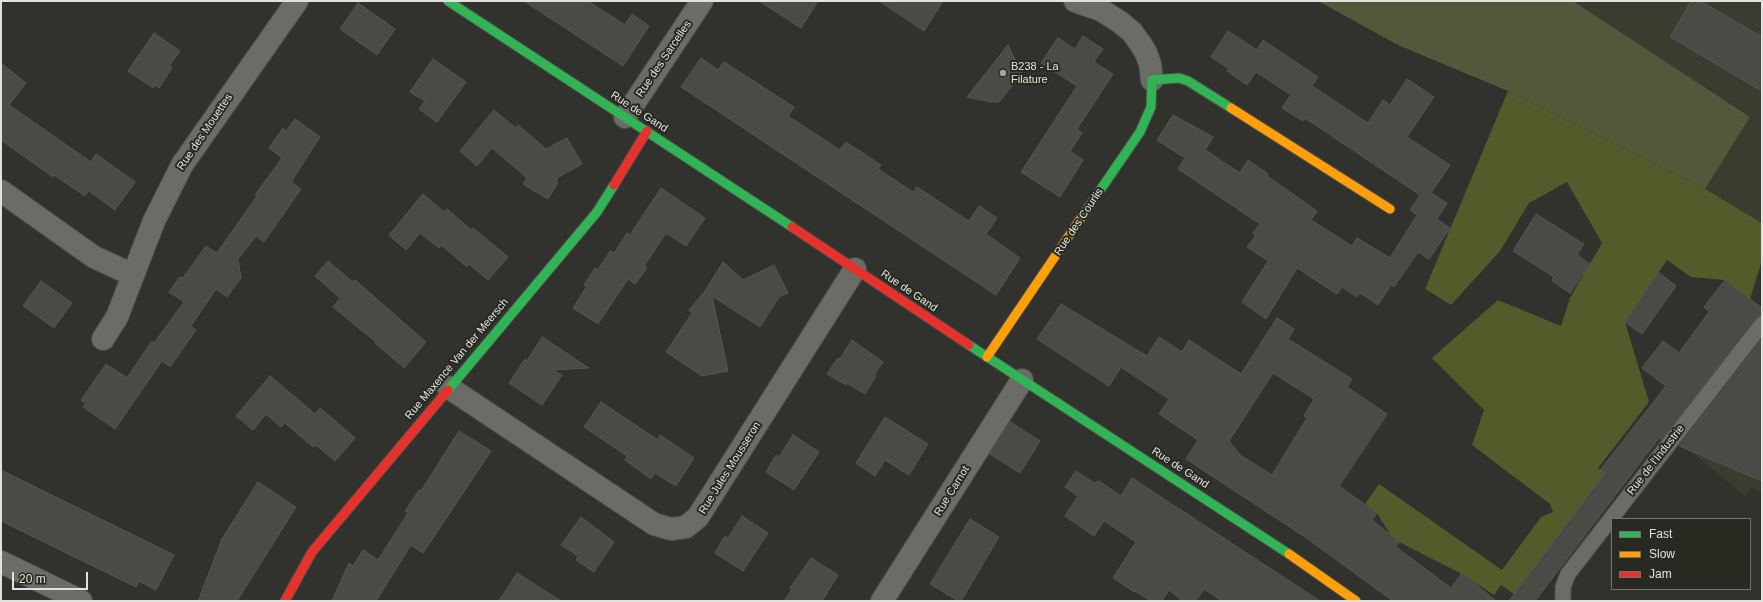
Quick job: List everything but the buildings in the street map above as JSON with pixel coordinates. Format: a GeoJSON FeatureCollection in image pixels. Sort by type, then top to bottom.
{"type":"FeatureCollection","features":[{"type":"Feature","properties":{"kind":"street","name":"Rue des Mouettes"},"geometry":{"type":"LineString","coordinates":[[103,339],[116,317],[154,221],[182,165],[297,1]]}},
{"type":"Feature","properties":{"kind":"street","name":"Rue de Gand"},"geometry":{"type":"LineString","coordinates":[[448,1],[647,131],[986,357],[1266,538],[1356,601]]}},
{"type":"Feature","properties":{"kind":"street","name":"Rue des Sarcelles"},"geometry":{"type":"LineString","coordinates":[[625,117],[702,1]]}},
{"type":"Feature","properties":{"kind":"street","name":"Rue des Courlis"},"geometry":{"type":"LineString","coordinates":[[986,357],[1140,132],[1151,107],[1152,80],[1150,64],[1140,42],[1132,32],[1120,22],[1101,10],[1075,1]]}},
{"type":"Feature","properties":{"kind":"street"},"geometry":{"type":"LineString","coordinates":[[1152,80],[1179,78],[1188,81],[1390,209]]}},
{"type":"Feature","properties":{"kind":"street","name":"Rue Maxence Van der Meersch"},"geometry":{"type":"LineString","coordinates":[[285,601],[312,552],[448,387],[596,212],[647,131]]}},
{"type":"Feature","properties":{"kind":"street"},"geometry":{"type":"LineString","coordinates":[[1,191],[94,257],[133,275]]}},
{"type":"Feature","properties":{"kind":"street","name":"Rue Jules Mousseron"},"geometry":{"type":"LineString","coordinates":[[448,387],[654,524],[671,529],[686,527],[698,517],[855,269]]}},
{"type":"Feature","properties":{"kind":"street","name":"Rue Carnot"},"geometry":{"type":"LineString","coordinates":[[882,601],[1022,380]]}},
{"type":"Feature","properties":{"kind":"street"},"geometry":{"type":"LineString","coordinates":[[1,562],[81,601]]}},
{"type":"Feature","properties":{"kind":"lane","name":"Rue de l'Industrie"},"geometry":{"type":"LineString","coordinates":[[1611,518],[1762,324]]}},
{"type":"Feature","properties":{"kind":"lane","name":"Rue de l'Industrie"},"geometry":{"type":"LineString","coordinates":[[1563,601],[1563,587],[1568,574],[1611,519]]}},
{"type":"Feature","properties":{"kind":"shaded area"},"geometry":{"type":"Polygon","coordinates":[[[1573,1],[1762,1],[1762,223],[1705,189],[1750,117],[1573,1]]]}},
{"type":"Feature","properties":{"kind":"shaded area"},"geometry":{"type":"Polygon","coordinates":[[[1762,355],[1762,493],[1752,487],[1745,496],[1690,451],[1762,355]]]}},
{"type":"Feature","properties":{"kind":"green space"},"geometry":{"type":"Polygon","coordinates":[[[1318,1],[1573,1],[1750,117],[1705,189],[1508,91],[1398,45],[1318,1]]]}},
{"type":"Feature","properties":{"kind":"green space"},"geometry":{"type":"Polygon","coordinates":[[[1508,91],[1705,189],[1762,223],[1762,260],[1750,299],[1725,280],[1691,277],[1667,260],[1625,322],[1649,402],[1598,468],[1606,474],[1514,594],[1501,585],[1494,595],[1462,574],[1399,542],[1391,536],[1377,513],[1365,504],[1379,484],[1502,570],[1541,517],[1553,512],[1550,504],[1472,445],[1484,410],[1432,358],[1498,300],[1561,326],[1570,298],[1602,243],[1567,182],[1529,203],[1500,251],[1451,305],[1425,289],[1508,91]]]}},
{"type":"Feature","properties":{"kind":"traffic: fast"},"geometry":{"type":"LineString","coordinates":[[448,1],[792,227]]}},
{"type":"Feature","properties":{"kind":"traffic: fast"},"geometry":{"type":"LineString","coordinates":[[1079,221],[1140,132],[1151,107],[1152,80],[1179,78],[1188,81],[1231,108]]}},
{"type":"Feature","properties":{"kind":"traffic: fast"},"geometry":{"type":"LineString","coordinates":[[448,390],[597,212],[614,185]]}},
{"type":"Feature","properties":{"kind":"traffic: fast"},"geometry":{"type":"LineString","coordinates":[[969,345],[1289,554]]}},
{"type":"Feature","properties":{"kind":"traffic: slow"},"geometry":{"type":"LineString","coordinates":[[1231,108],[1390,209]]}},
{"type":"Feature","properties":{"kind":"traffic: slow"},"geometry":{"type":"LineString","coordinates":[[987,357],[1079,221]]}},
{"type":"Feature","properties":{"kind":"traffic: slow"},"geometry":{"type":"LineString","coordinates":[[1289,554],[1356,601]]}},
{"type":"Feature","properties":{"kind":"traffic: jam"},"geometry":{"type":"LineString","coordinates":[[614,185],[647,131]]}},
{"type":"Feature","properties":{"kind":"traffic: jam"},"geometry":{"type":"LineString","coordinates":[[792,227],[969,345]]}},
{"type":"Feature","properties":{"kind":"traffic: jam"},"geometry":{"type":"LineString","coordinates":[[285,601],[312,552],[448,390]]}},
{"type":"Feature","properties":{"kind":"place","name":"B238 - La Filature"},"geometry":{"type":"Point","coordinates":[1003,73]}}]}
